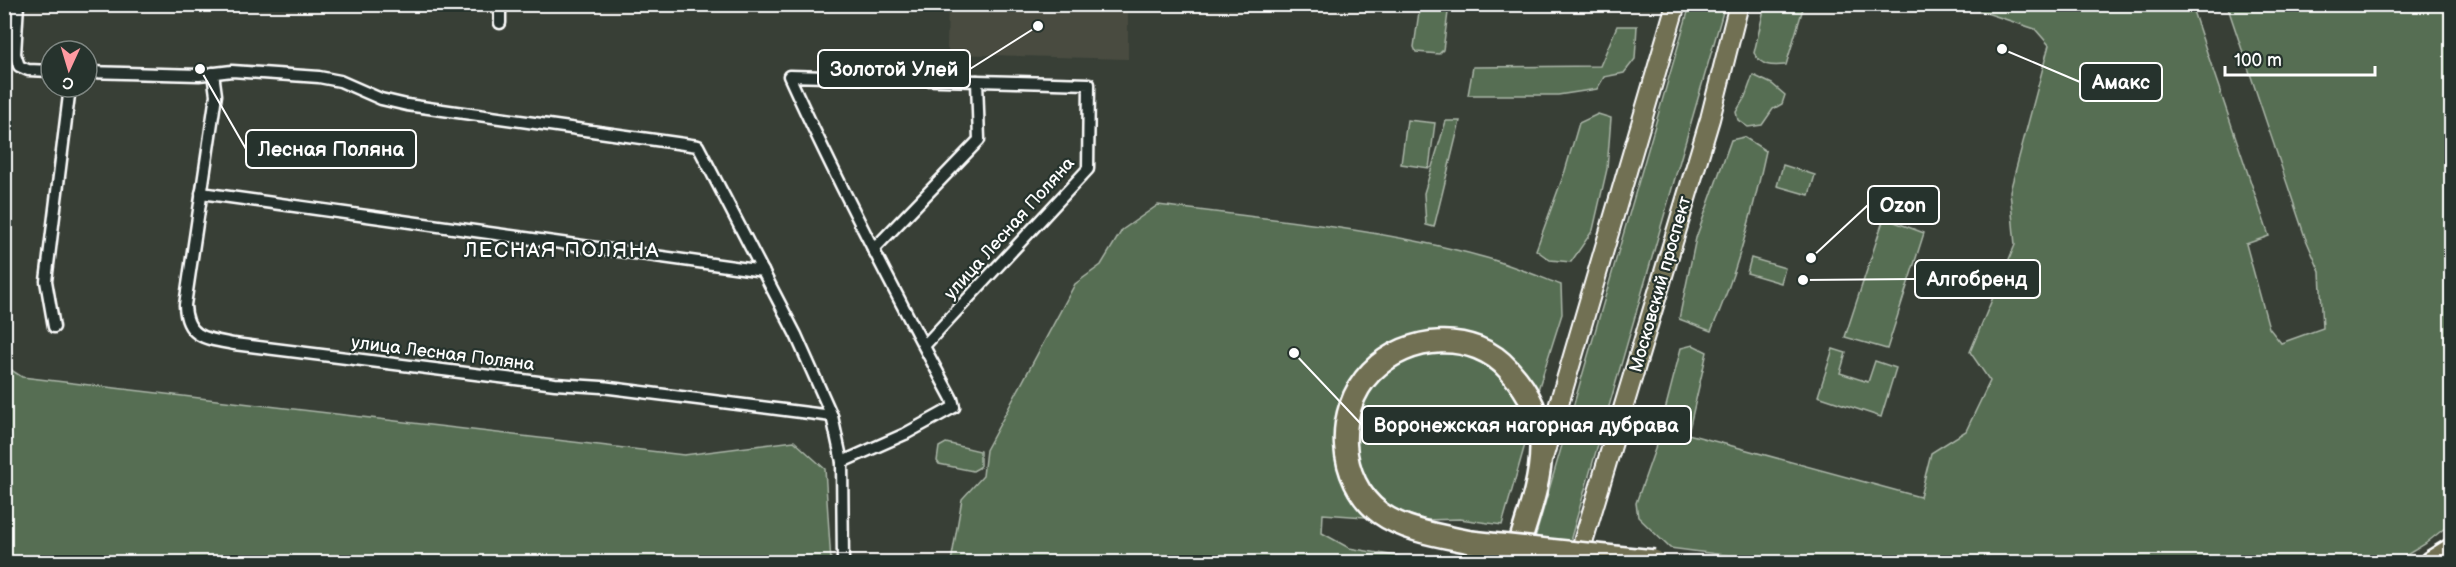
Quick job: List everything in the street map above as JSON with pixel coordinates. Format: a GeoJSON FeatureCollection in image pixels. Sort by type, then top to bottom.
{"type":"FeatureCollection","features":[{"type":"Feature","properties":{"kind":"highway"},"geometry":{"type":"LineString","coordinates":[[1514,562],[1540,471],[1540,429],[1532,402],[1522,384],[1487,351],[1470,345],[1432,342],[1400,351],[1372,371],[1354,397],[1345,434],[1346,460],[1360,492],[1381,514],[1397,522],[1441,536],[1471,542],[1661,562]]}},
{"type":"Feature","properties":{"kind":"highway"},"geometry":{"type":"LineString","coordinates":[[2431,562],[2451,549]]}},
{"type":"Feature","properties":{"kind":"main road"},"geometry":{"type":"LineString","coordinates":[[1540,471],[1676,4]]}},
{"type":"Feature","properties":{"kind":"main road","name":"Московский проспект"},"geometry":{"type":"LineString","coordinates":[[1577,562],[1710,119],[1739,4]]}},
{"type":"Feature","properties":{"kind":"street"},"geometry":{"type":"LineString","coordinates":[[18,4],[15,54],[19,66],[28,70],[39,70]]}},
{"type":"Feature","properties":{"kind":"street"},"geometry":{"type":"LineString","coordinates":[[500,4],[500,22]]}},
{"type":"Feature","properties":{"kind":"street"},"geometry":{"type":"LineString","coordinates":[[99,72],[196,75],[218,72],[320,77],[340,81],[381,99],[407,105],[698,146],[796,335],[831,416],[842,462],[843,562]]}},
{"type":"Feature","properties":{"kind":"street","name":"улица Лесная Поляна"},"geometry":{"type":"LineString","coordinates":[[218,72],[189,269],[185,318],[195,332],[210,340],[503,378],[602,387],[831,416]]}},
{"type":"Feature","properties":{"kind":"street"},"geometry":{"type":"LineString","coordinates":[[842,462],[905,434],[954,407],[952,399],[873,250],[789,76],[977,81],[979,140],[873,250]]}},
{"type":"Feature","properties":{"kind":"street","name":"улица Лесная Поляна"},"geometry":{"type":"LineString","coordinates":[[924,346],[1088,169],[1089,84],[977,81]]}},
{"type":"Feature","properties":{"kind":"street"},"geometry":{"type":"LineString","coordinates":[[54,327],[46,281],[69,99]]}},
{"type":"Feature","properties":{"kind":"street"},"geometry":{"type":"LineString","coordinates":[[201,193],[763,271]]}},
{"type":"Feature","properties":{"kind":"shaded area"},"geometry":{"type":"Polygon","coordinates":[[[948,5],[1128,5],[1128,59],[951,54],[947,48],[948,5]]]}},
{"type":"Feature","properties":{"kind":"green space"},"geometry":{"type":"Polygon","coordinates":[[[1420,5],[1449,5],[1443,50],[1439,54],[1416,52],[1414,47],[1420,5]]]}},
{"type":"Feature","properties":{"kind":"green space"},"geometry":{"type":"Polygon","coordinates":[[[1690,5],[1725,5],[1564,562],[1528,562],[1690,5]]]}},
{"type":"Feature","properties":{"kind":"green space"},"geometry":{"type":"Polygon","coordinates":[[[1765,5],[1804,5],[1786,65],[1767,65],[1760,61],[1754,53],[1765,5]]]}},
{"type":"Feature","properties":{"kind":"green space"},"geometry":{"type":"Polygon","coordinates":[[[1962,5],[2191,5],[2269,236],[2246,244],[2269,328],[2281,343],[2323,328],[2320,272],[2305,237],[2227,5],[2451,5],[2451,523],[2425,544],[2395,562],[1778,562],[1670,548],[1638,517],[1636,503],[1655,449],[1681,348],[1693,345],[1707,352],[1688,434],[1920,497],[1931,453],[1966,431],[1990,381],[1970,352],[2015,245],[2010,191],[2049,45],[2035,29],[1962,5]]]}},
{"type":"Feature","properties":{"kind":"green space"},"geometry":{"type":"Polygon","coordinates":[[[1617,26],[1637,26],[1635,59],[1624,73],[1604,77],[1597,89],[1558,95],[1468,95],[1473,67],[1600,66],[1617,26]]]}},
{"type":"Feature","properties":{"kind":"green space"},"geometry":{"type":"Polygon","coordinates":[[[1753,75],[1772,84],[1785,95],[1782,104],[1773,109],[1762,125],[1748,127],[1738,120],[1736,112],[1745,97],[1753,75]]]}},
{"type":"Feature","properties":{"kind":"green space"},"geometry":{"type":"Polygon","coordinates":[[[1598,114],[1611,118],[1607,169],[1593,230],[1571,262],[1550,260],[1536,250],[1565,171],[1579,123],[1598,114]]]}},
{"type":"Feature","properties":{"kind":"green space"},"geometry":{"type":"Polygon","coordinates":[[[1407,120],[1435,123],[1429,168],[1401,164],[1407,120]]]}},
{"type":"Feature","properties":{"kind":"green space"},"geometry":{"type":"Polygon","coordinates":[[[1446,121],[1460,121],[1434,227],[1426,225],[1424,193],[1446,121]]]}},
{"type":"Feature","properties":{"kind":"green space"},"geometry":{"type":"Polygon","coordinates":[[[1744,137],[1766,151],[1743,242],[1729,287],[1711,331],[1679,319],[1696,238],[1731,140],[1744,137]]]}},
{"type":"Feature","properties":{"kind":"green space"},"geometry":{"type":"Polygon","coordinates":[[[1783,165],[1815,175],[1809,195],[1777,186],[1783,165]]]}},
{"type":"Feature","properties":{"kind":"green space"},"geometry":{"type":"Polygon","coordinates":[[[1158,205],[1321,225],[1403,239],[1493,260],[1561,285],[1562,314],[1537,393],[1502,525],[1460,519],[1425,520],[1391,508],[1365,517],[1323,514],[1322,533],[1349,548],[1431,562],[951,562],[962,499],[983,476],[986,450],[1075,284],[1101,265],[1122,230],[1158,205]]]}},
{"type":"Feature","properties":{"kind":"green space"},"geometry":{"type":"Polygon","coordinates":[[[1884,218],[1924,233],[1887,349],[1845,337],[1884,218]]]}},
{"type":"Feature","properties":{"kind":"green space"},"geometry":{"type":"Polygon","coordinates":[[[1751,258],[1785,268],[1781,283],[1747,273],[1751,258]]]}},
{"type":"Feature","properties":{"kind":"green space"},"geometry":{"type":"Polygon","coordinates":[[[1833,349],[1846,353],[1840,373],[1868,382],[1875,361],[1896,368],[1881,417],[1818,396],[1833,349]]]}},
{"type":"Feature","properties":{"kind":"green space"},"geometry":{"type":"Polygon","coordinates":[[[5,366],[22,377],[684,455],[794,441],[825,469],[831,562],[5,562],[5,366]]]}},
{"type":"Feature","properties":{"kind":"green space"},"geometry":{"type":"Polygon","coordinates":[[[946,443],[980,451],[980,467],[973,471],[939,464],[937,461],[939,447],[946,443]]]}},
{"type":"Feature","properties":{"kind":"place","name":"Золотой Улей"},"geometry":{"type":"Point","coordinates":[1038,26]}},
{"type":"Feature","properties":{"kind":"place","name":"Амакс"},"geometry":{"type":"Point","coordinates":[2002,49]}},
{"type":"Feature","properties":{"kind":"place","name":"Лесная Поляна"},"geometry":{"type":"Point","coordinates":[200,69]}},
{"type":"Feature","properties":{"kind":"place","name":"Ozon"},"geometry":{"type":"Point","coordinates":[1811,258]}},
{"type":"Feature","properties":{"kind":"place","name":"Алгобренд"},"geometry":{"type":"Point","coordinates":[1803,280]}},
{"type":"Feature","properties":{"kind":"place","name":"Воронежская нагорная дубрава"},"geometry":{"type":"Point","coordinates":[1294,353]}},
{"type":"Feature","properties":{"kind":"district","name":"ЛЕСНАЯ ПОЛЯНА"},"geometry":{"type":"Point","coordinates":[562,250]}}]}
